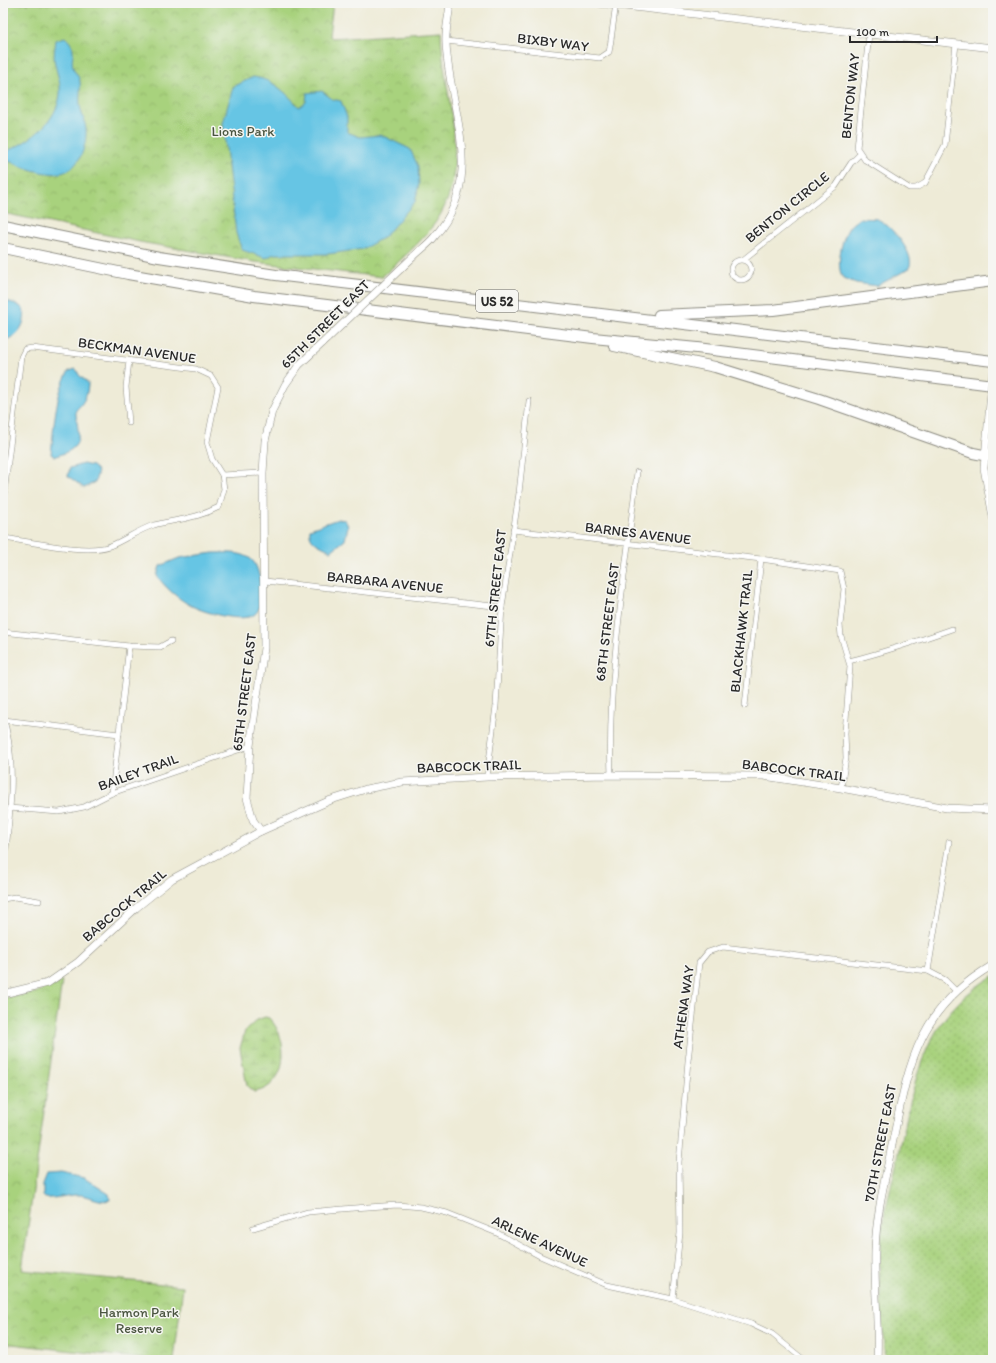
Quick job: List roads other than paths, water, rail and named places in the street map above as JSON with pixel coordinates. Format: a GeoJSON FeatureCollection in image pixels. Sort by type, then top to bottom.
{"type":"FeatureCollection","features":[{"type":"Feature","properties":{"kind":"highway","name":"US 52"},"geometry":{"type":"LineString","coordinates":[[3,225],[159,257],[276,275],[993,361]]}},
{"type":"Feature","properties":{"kind":"highway","name":"US 52"},"geometry":{"type":"LineString","coordinates":[[3,248],[128,274],[246,295],[594,338],[697,348],[993,385]]}},
{"type":"Feature","properties":{"kind":"highway"},"geometry":{"type":"LineString","coordinates":[[619,315],[690,315],[773,310],[993,281]]}},
{"type":"Feature","properties":{"kind":"highway"},"geometry":{"type":"LineString","coordinates":[[594,338],[606,345],[691,360],[745,376],[989,457]]}},
{"type":"Feature","properties":{"kind":"street","name":"65TH STREET EAST"},"geometry":{"type":"LineString","coordinates":[[261,831],[252,820],[247,798],[250,746],[264,648],[265,581],[263,473],[265,441],[270,419],[285,385],[299,365],[435,237],[456,203],[463,169],[462,137],[446,42],[450,3]]}},
{"type":"Feature","properties":{"kind":"street"},"geometry":{"type":"LineString","coordinates":[[598,3],[993,48]]}},
{"type":"Feature","properties":{"kind":"street","name":"BIXBY WAY"},"geometry":{"type":"LineString","coordinates":[[446,42],[600,58],[609,52],[616,4]]}},
{"type":"Feature","properties":{"kind":"street","name":"BENTON WAY"},"geometry":{"type":"LineString","coordinates":[[869,34],[857,142],[860,154],[865,160],[906,187],[916,188],[925,183],[945,145],[956,44]]}},
{"type":"Feature","properties":{"kind":"street","name":"BENTON CIRCLE"},"geometry":{"type":"LineString","coordinates":[[744,259],[836,186],[851,163],[860,154]]}},
{"type":"Feature","properties":{"kind":"street","name":"BECKMAN AVENUE"},"geometry":{"type":"LineString","coordinates":[[3,502],[21,357],[25,349],[32,348],[196,369],[210,376],[218,387],[207,442],[212,459],[222,475]]}},
{"type":"Feature","properties":{"kind":"street"},"geometry":{"type":"LineString","coordinates":[[129,361],[126,387],[129,423]]}},
{"type":"Feature","properties":{"kind":"street"},"geometry":{"type":"LineString","coordinates":[[993,373],[988,419],[989,457],[984,468],[993,517]]}},
{"type":"Feature","properties":{"kind":"street","name":"67TH STREET EAST"},"geometry":{"type":"LineString","coordinates":[[487,777],[496,706],[502,607],[529,402]]}},
{"type":"Feature","properties":{"kind":"street","name":"68TH STREET EAST"},"geometry":{"type":"LineString","coordinates":[[610,775],[609,737],[611,692],[637,472]]}},
{"type":"Feature","properties":{"kind":"street"},"geometry":{"type":"LineString","coordinates":[[3,538],[86,549],[109,546],[132,534],[153,526],[202,516],[219,507],[224,489],[222,475],[263,473]]}},
{"type":"Feature","properties":{"kind":"street","name":"BARNES AVENUE"},"geometry":{"type":"LineString","coordinates":[[513,530],[761,559],[840,571],[844,589],[840,625],[841,636],[849,660]]}},
{"type":"Feature","properties":{"kind":"street","name":"BLACKHAWK TRAIL"},"geometry":{"type":"LineString","coordinates":[[745,706],[761,559]]}},
{"type":"Feature","properties":{"kind":"street","name":"BARBARA AVENUE"},"geometry":{"type":"LineString","coordinates":[[265,581],[502,607]]}},
{"type":"Feature","properties":{"kind":"street"},"geometry":{"type":"LineString","coordinates":[[841,788],[846,758],[846,704],[850,676],[849,660],[907,645],[952,629]]}},
{"type":"Feature","properties":{"kind":"street"},"geometry":{"type":"LineString","coordinates":[[3,632],[129,646],[160,647],[171,641]]}},
{"type":"Feature","properties":{"kind":"street"},"geometry":{"type":"LineString","coordinates":[[112,792],[129,646]]}},
{"type":"Feature","properties":{"kind":"street"},"geometry":{"type":"LineString","coordinates":[[3,877],[9,808],[11,756],[4,718],[119,734]]}},
{"type":"Feature","properties":{"kind":"street","name":"BAILEY TRAIL"},"geometry":{"type":"LineString","coordinates":[[9,808],[59,812],[84,807],[112,792],[250,746]]}},
{"type":"Feature","properties":{"kind":"street","name":"BABCOCK TRAIL"},"geometry":{"type":"LineString","coordinates":[[3,994],[48,983],[78,962],[136,908],[172,879],[261,831],[331,800],[366,789],[402,782],[487,777],[610,775],[764,776],[841,788],[947,808],[993,810]]}},
{"type":"Feature","properties":{"kind":"street"},"geometry":{"type":"LineString","coordinates":[[928,971],[949,842]]}},
{"type":"Feature","properties":{"kind":"street"},"geometry":{"type":"LineString","coordinates":[[3,899],[15,897],[39,901]]}},
{"type":"Feature","properties":{"kind":"street","name":"ATHENA WAY"},"geometry":{"type":"LineString","coordinates":[[672,1299],[680,1233],[679,1162],[688,1061],[699,963],[708,952],[723,947],[928,971],[945,980],[956,990]]}},
{"type":"Feature","properties":{"kind":"street","name":"70TH STREET EAST"},"geometry":{"type":"LineString","coordinates":[[877,1360],[875,1251],[881,1202],[911,1060],[919,1040],[932,1020],[956,990],[993,965]]}},
{"type":"Feature","properties":{"kind":"street","name":"ARLENE AVENUE"},"geometry":{"type":"LineString","coordinates":[[253,1228],[308,1212],[397,1205],[421,1207],[446,1213],[491,1231],[540,1256],[607,1285],[672,1299],[751,1324],[772,1334],[804,1360]]}},
{"type":"Feature","properties":{"kind":"water"},"geometry":{"type":"Polygon","coordinates":[[[65,37],[72,45],[72,63],[74,71],[79,77],[80,81],[80,105],[86,135],[84,149],[78,162],[68,171],[55,174],[25,168],[5,159],[9,150],[18,146],[34,135],[49,121],[54,113],[58,104],[60,90],[54,52],[56,40],[65,37]]]}},
{"type":"Feature","properties":{"kind":"water"},"geometry":{"type":"Polygon","coordinates":[[[253,77],[260,78],[273,84],[284,92],[299,107],[306,102],[307,93],[322,91],[332,99],[341,101],[347,117],[347,132],[360,137],[381,135],[410,149],[418,166],[419,184],[415,202],[384,237],[363,249],[328,254],[274,254],[266,258],[242,250],[236,233],[223,123],[233,87],[253,77]]]}},
{"type":"Feature","properties":{"kind":"water"},"geometry":{"type":"Polygon","coordinates":[[[860,218],[877,219],[882,222],[895,233],[906,249],[909,257],[910,264],[908,269],[877,286],[856,283],[843,278],[841,273],[840,252],[844,237],[851,225],[860,218]]]}},
{"type":"Feature","properties":{"kind":"water"},"geometry":{"type":"Polygon","coordinates":[[[3,300],[21,307],[24,314],[24,322],[18,333],[3,341],[3,300]]]}},
{"type":"Feature","properties":{"kind":"water"},"geometry":{"type":"Polygon","coordinates":[[[76,369],[79,375],[88,383],[85,398],[76,410],[78,439],[77,443],[72,449],[55,457],[51,454],[58,400],[64,380],[69,371],[76,369]]]}},
{"type":"Feature","properties":{"kind":"water"},"geometry":{"type":"Polygon","coordinates":[[[83,464],[92,466],[98,471],[95,482],[84,488],[68,476],[70,468],[83,464]]]}},
{"type":"Feature","properties":{"kind":"water"},"geometry":{"type":"Polygon","coordinates":[[[338,519],[345,520],[348,526],[345,540],[331,551],[313,540],[310,529],[338,519]]]}},
{"type":"Feature","properties":{"kind":"water"},"geometry":{"type":"Polygon","coordinates":[[[213,553],[233,553],[243,555],[252,560],[255,564],[260,578],[261,596],[258,610],[255,614],[249,617],[241,618],[222,616],[194,607],[179,598],[167,588],[157,576],[160,566],[179,558],[213,553]]]}},
{"type":"Feature","properties":{"kind":"water"},"geometry":{"type":"Polygon","coordinates":[[[61,1173],[84,1178],[109,1194],[110,1200],[103,1201],[81,1195],[45,1198],[43,1196],[43,1184],[47,1174],[61,1173]]]}},
{"type":"Feature","properties":{"kind":"park label","name":"Lions Park"},"geometry":{"type":"Point","coordinates":[243,131]}},
{"type":"Feature","properties":{"kind":"park label","name":"Harmon Park Reserve"},"geometry":{"type":"Point","coordinates":[139,1320]}}]}
